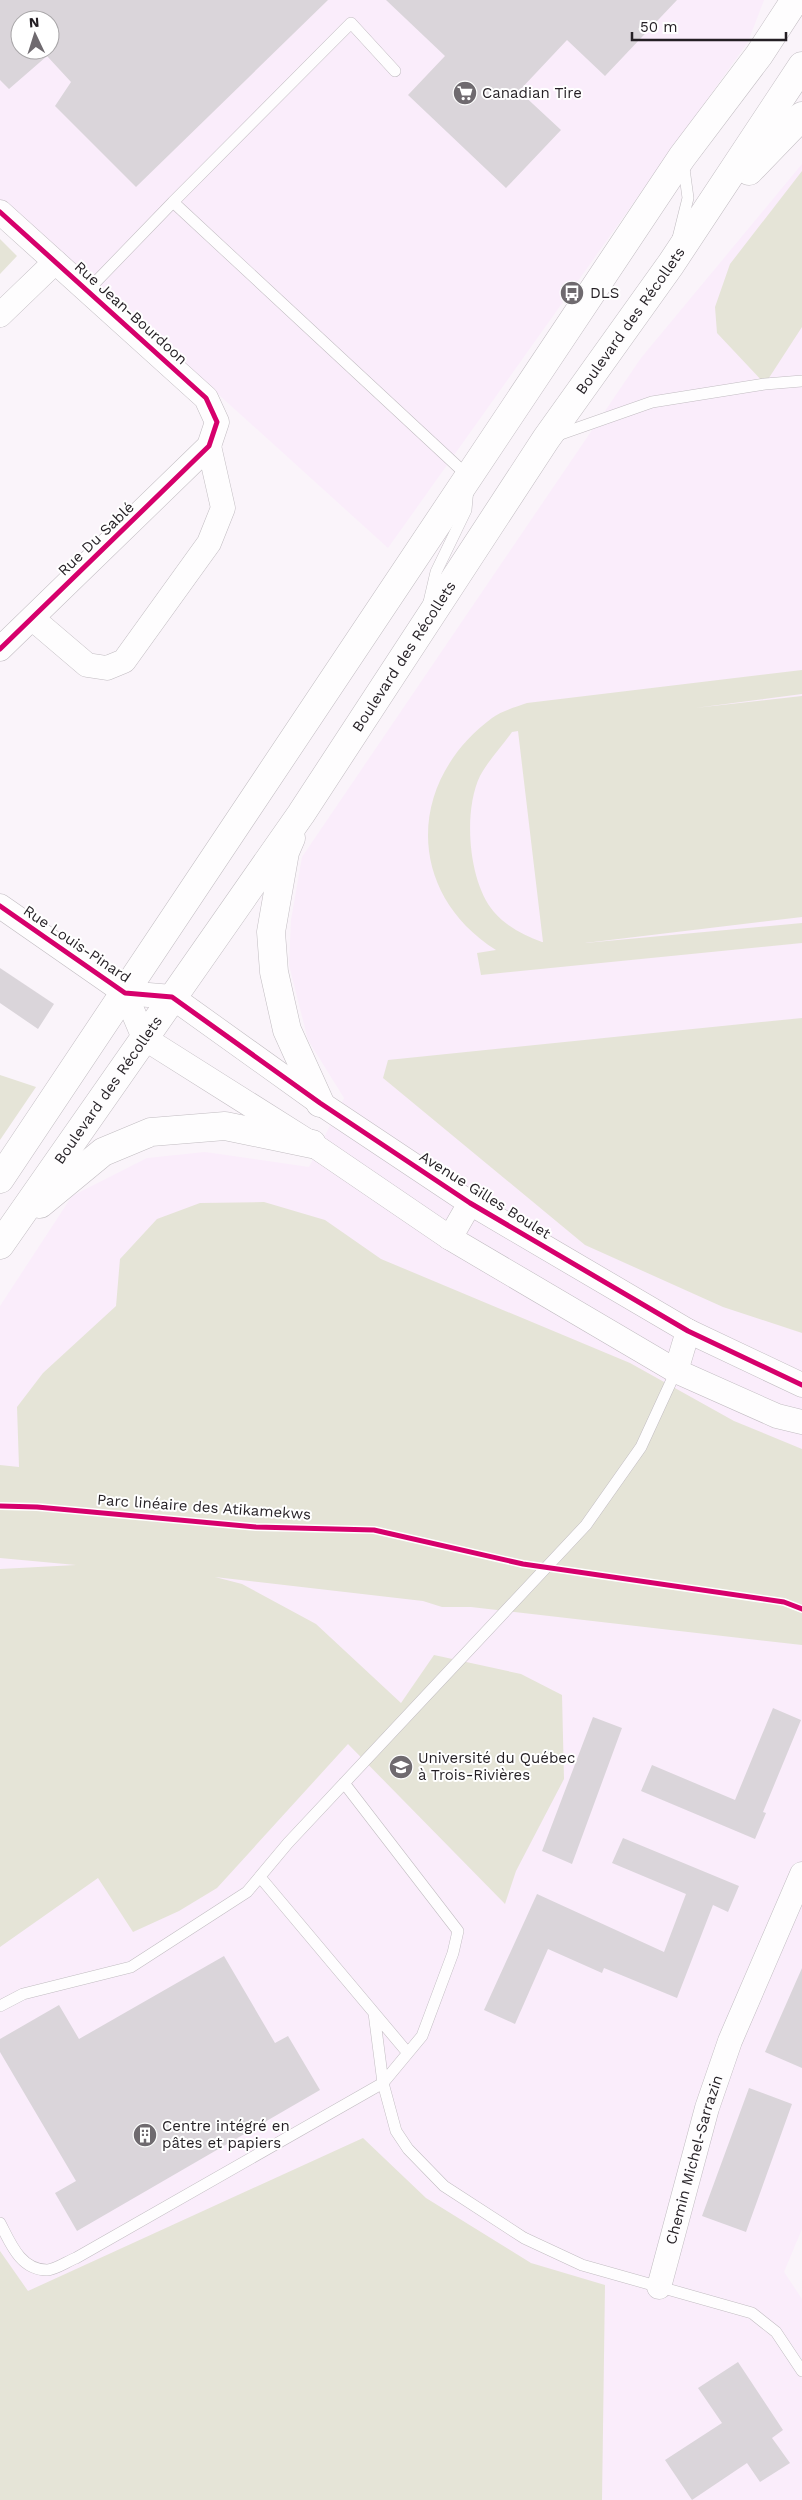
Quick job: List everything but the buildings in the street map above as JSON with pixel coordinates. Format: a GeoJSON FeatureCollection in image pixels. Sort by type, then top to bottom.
{"type":"FeatureCollection","features":[{"type":"Feature","properties":{"kind":"main road"},"geometry":{"type":"LineString","coordinates":[[758,55],[784,0]]}},
{"type":"Feature","properties":{"kind":"main road"},"geometry":{"type":"LineString","coordinates":[[0,1179],[682,157],[758,55],[795,0]]}},
{"type":"Feature","properties":{"kind":"main road","name":"Boulevard des Récollets"},"geometry":{"type":"LineString","coordinates":[[4,1238],[301,814],[546,439],[671,264],[802,66]]}},
{"type":"Feature","properties":{"kind":"main road"},"geometry":{"type":"LineString","coordinates":[[695,229],[780,137],[802,116]]}},
{"type":"Feature","properties":{"kind":"main road"},"geometry":{"type":"LineString","coordinates":[[301,814],[285,852],[271,932],[272,948],[274,972],[287,1030],[320,1103]]}},
{"type":"Feature","properties":{"kind":"main road"},"geometry":{"type":"LineString","coordinates":[[4,1238],[103,1152],[152,1132],[225,1126],[312,1144]]}},
{"type":"Feature","properties":{"kind":"street","name":"Rue Jean-Bourdoon"},"geometry":{"type":"LineString","coordinates":[[0,212],[206,398],[217,422],[209,446]]}},
{"type":"Feature","properties":{"kind":"street"},"geometry":{"type":"LineString","coordinates":[[0,316],[55,262]]}},
{"type":"Feature","properties":{"kind":"street"},"geometry":{"type":"LineString","coordinates":[[33,619],[87,665],[107,668],[124,661],[209,543],[223,508],[209,446]]}},
{"type":"Feature","properties":{"kind":"street","name":"Rue Du Sablé"},"geometry":{"type":"LineString","coordinates":[[0,649],[209,446]]}},
{"type":"Feature","properties":{"kind":"street","name":"Rue Louis-Pinard"},"geometry":{"type":"LineString","coordinates":[[0,906],[125,993],[172,998]]}},
{"type":"Feature","properties":{"kind":"street","name":"Rue Louis-Pinard"},"geometry":{"type":"LineString","coordinates":[[125,993],[144,1038]]}},
{"type":"Feature","properties":{"kind":"street","name":"Avenue Gilles Boulet"},"geometry":{"type":"LineString","coordinates":[[172,998],[320,1103],[470,1203],[688,1330],[802,1385]]}},
{"type":"Feature","properties":{"kind":"street"},"geometry":{"type":"LineString","coordinates":[[144,1038],[312,1144],[450,1238],[676,1371],[777,1416],[802,1422]]}},
{"type":"Feature","properties":{"kind":"street"},"geometry":{"type":"LineString","coordinates":[[450,1238],[470,1203]]}},
{"type":"Feature","properties":{"kind":"street"},"geometry":{"type":"LineString","coordinates":[[676,1371],[688,1330]]}},
{"type":"Feature","properties":{"kind":"street","name":"Chemin Michel-Sarrazin"},"geometry":{"type":"LineString","coordinates":[[660,2287],[707,2108],[730,2041],[802,1874]]}},
{"type":"Feature","properties":{"kind":"lane"},"geometry":{"type":"LineString","coordinates":[[87,290],[351,23],[395,71]]}},
{"type":"Feature","properties":{"kind":"lane"},"geometry":{"type":"LineString","coordinates":[[671,264],[688,198],[682,157]]}},
{"type":"Feature","properties":{"kind":"lane"},"geometry":{"type":"LineString","coordinates":[[173,202],[469,477],[466,510],[436,572],[424,626]]}},
{"type":"Feature","properties":{"kind":"lane"},"geometry":{"type":"LineString","coordinates":[[546,439],[652,402],[802,380]]}},
{"type":"Feature","properties":{"kind":"lane"},"geometry":{"type":"LineString","coordinates":[[0,2006],[22,1994],[131,1967],[247,1892],[344,1783],[586,1525],[641,1447],[676,1371]]}},
{"type":"Feature","properties":{"kind":"lane"},"geometry":{"type":"LineString","coordinates":[[0,2223],[16,2254],[30,2266],[48,2270],[76,2258],[383,2083],[422,2036],[453,1952],[458,1931],[344,1783]]}},
{"type":"Feature","properties":{"kind":"lane"},"geometry":{"type":"LineString","coordinates":[[260,1877],[408,2052]]}},
{"type":"Feature","properties":{"kind":"lane"},"geometry":{"type":"LineString","coordinates":[[374,2013],[383,2083],[396,2131],[408,2149],[444,2186],[524,2238],[582,2265],[752,2313],[776,2332],[802,2371]]}},
{"type":"Feature","properties":{"kind":"shaded area"},"geometry":{"type":"Polygon","coordinates":[[[0,0],[764,0],[748,42],[388,548],[111,297],[0,201],[0,0]]]}},
{"type":"Feature","properties":{"kind":"shaded area","name":"Université du Québec à Trois-Rivières"},"geometry":{"type":"Polygon","coordinates":[[[802,164],[802,2229],[784,2272],[802,2299],[802,2500],[0,2500],[0,1306],[72,1196],[147,1158],[205,1152],[309,1167],[344,1098],[308,1040],[289,965],[291,920],[302,857],[641,358],[802,164]]]}},
{"type":"Feature","properties":{"kind":"shaded area"},"geometry":{"type":"Polygon","coordinates":[[[802,171],[802,327],[765,384],[717,333],[715,307],[730,264],[802,171]]]}},
{"type":"Feature","properties":{"kind":"shaded area"},"geometry":{"type":"Polygon","coordinates":[[[0,239],[17,256],[0,274],[0,239]]]}},
{"type":"Feature","properties":{"kind":"shaded area"},"geometry":{"type":"Polygon","coordinates":[[[802,670],[802,694],[695,708],[802,696],[802,917],[585,943],[802,923],[802,943],[481,975],[477,953],[496,950],[466,926],[445,898],[432,868],[428,836],[432,804],[444,773],[464,744],[492,718],[509,709],[527,703],[802,670]],[[518,731],[512,732],[480,776],[471,808],[471,846],[478,883],[485,899],[494,912],[516,930],[543,942],[518,731]]]}},
{"type":"Feature","properties":{"kind":"shaded area"},"geometry":{"type":"Polygon","coordinates":[[[802,1018],[802,1333],[723,1307],[585,1245],[383,1078],[388,1060],[802,1018]]]}},
{"type":"Feature","properties":{"kind":"shaded area"},"geometry":{"type":"Polygon","coordinates":[[[0,1075],[36,1087],[0,1140],[0,1075]]]}},
{"type":"Feature","properties":{"kind":"shaded area"},"geometry":{"type":"Polygon","coordinates":[[[264,1202],[325,1220],[381,1259],[630,1363],[734,1421],[802,1449],[802,1645],[471,1607],[442,1607],[423,1601],[215,1577],[242,1584],[316,1624],[401,1703],[434,1655],[521,1674],[562,1695],[564,1779],[516,1871],[505,1904],[348,1744],[217,1888],[179,1911],[133,1932],[98,1878],[0,1947],[0,1569],[76,1565],[0,1558],[0,1465],[19,1467],[17,1407],[43,1373],[116,1306],[120,1259],[157,1219],[200,1203],[264,1202]]]}},
{"type":"Feature","properties":{"kind":"shaded area"},"geometry":{"type":"Polygon","coordinates":[[[363,2138],[426,2198],[531,2263],[605,2285],[602,2500],[0,2500],[0,2251],[28,2291],[363,2138]]]}},
{"type":"Feature","properties":{"kind":"cycle path"},"geometry":{"type":"LineString","coordinates":[[0,212],[206,398],[217,422],[209,446],[0,649]]}},
{"type":"Feature","properties":{"kind":"cycle path"},"geometry":{"type":"LineString","coordinates":[[0,906],[125,993],[172,997],[320,1103],[470,1203],[688,1331],[802,1385]]}},
{"type":"Feature","properties":{"kind":"cycle path","name":"Parc linéaire des Atikamekws"},"geometry":{"type":"LineString","coordinates":[[0,1506],[37,1507],[256,1527],[374,1530],[523,1564],[784,1602],[802,1609]]}},
{"type":"Feature","properties":{"kind":"place","name":"Canadian Tire"},"geometry":{"type":"Point","coordinates":[465,93]}},
{"type":"Feature","properties":{"kind":"place","name":"DLS"},"geometry":{"type":"Point","coordinates":[572,293]}},
{"type":"Feature","properties":{"kind":"place","name":"Université du Québec à Trois-Rivières"},"geometry":{"type":"Point","coordinates":[401,1767]}},
{"type":"Feature","properties":{"kind":"place","name":"Centre intégré en pâtes et papiers"},"geometry":{"type":"Point","coordinates":[145,2135]}}]}
